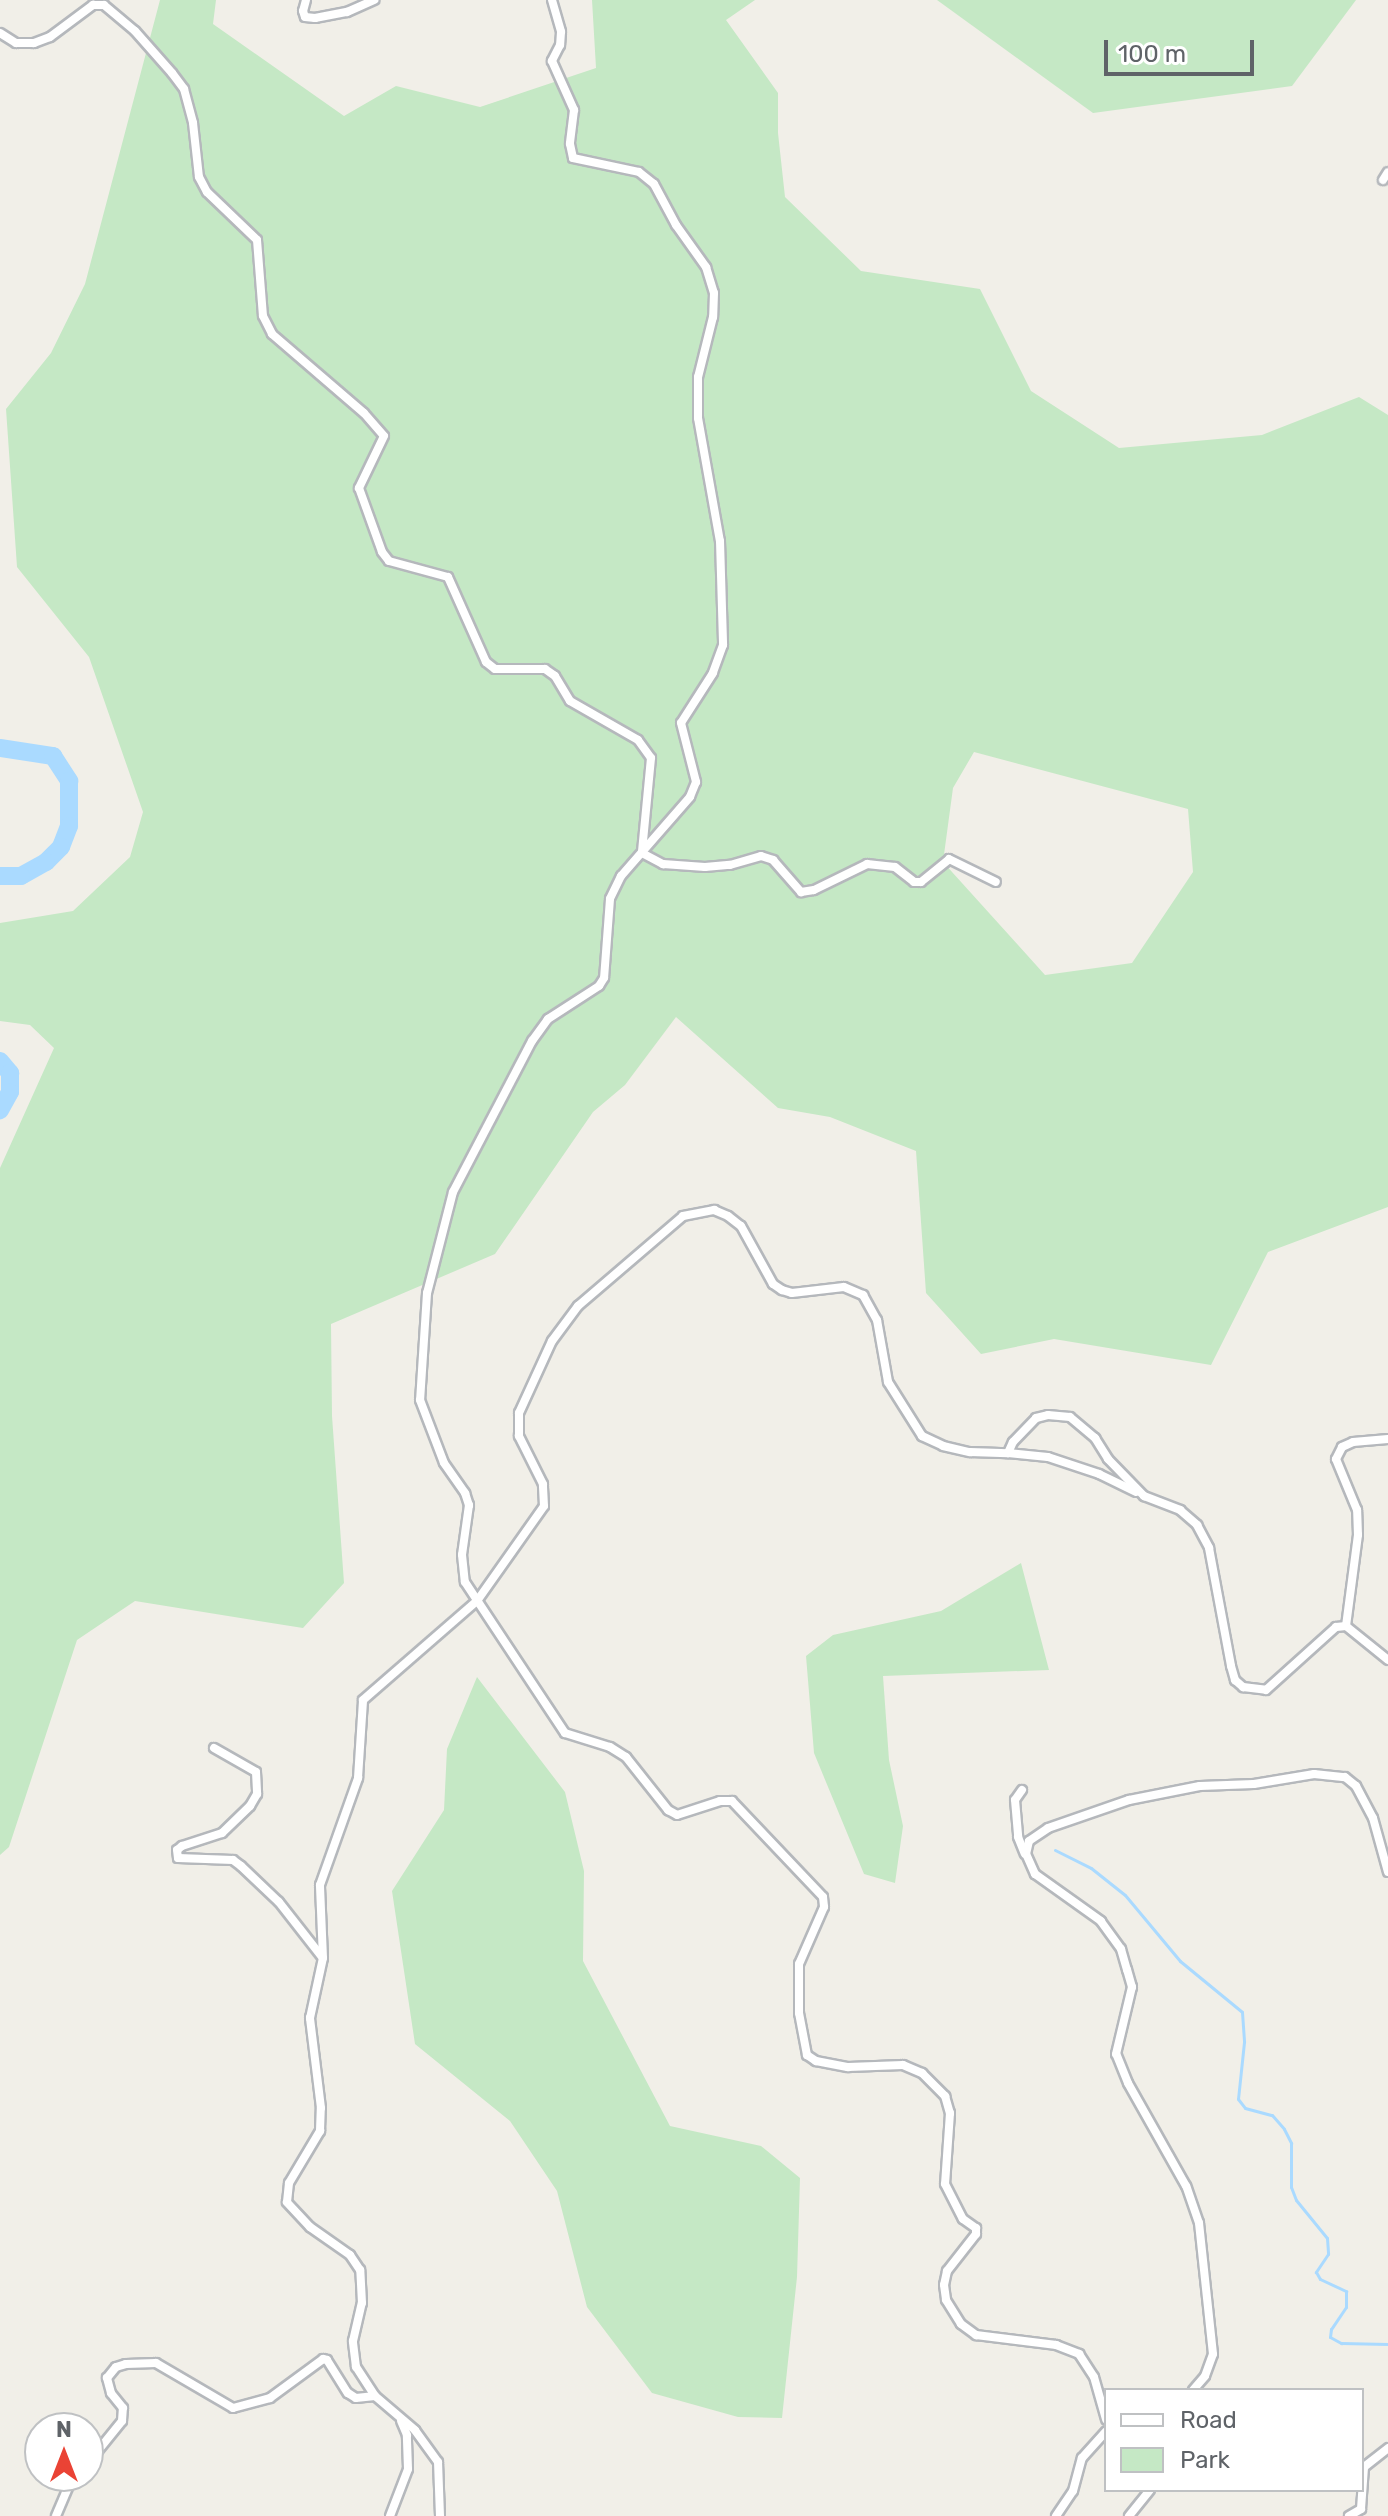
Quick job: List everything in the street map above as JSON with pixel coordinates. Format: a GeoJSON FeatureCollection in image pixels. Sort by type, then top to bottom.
{"type":"FeatureCollection","features":[{"type":"Feature","properties":{"kind":"street"},"geometry":{"type":"LineString","coordinates":[[306,0],[305,17],[315,18],[347,12],[374,0]]}},
{"type":"Feature","properties":{"kind":"street"},"geometry":{"type":"LineString","coordinates":[[552,0],[561,32],[560,45],[552,61],[574,110],[570,144],[573,158],[639,172],[654,184],[676,225],[706,267],[714,293],[713,317],[698,377],[698,418],[720,541],[723,645],[713,673],[681,723],[696,782],[690,797],[621,876],[610,899],[604,978],[599,986],[548,1019],[532,1041],[453,1192],[427,1293],[420,1400],[444,1463],[465,1493],[468,1518],[462,1571],[477,1601],[565,1733],[610,1747],[626,1757],[668,1810],[677,1815],[720,1801],[732,1801],[816,1887],[824,1907],[799,1964],[799,2013],[807,2055],[848,2067],[903,2065],[922,2073],[945,2096],[950,2113],[945,2184],[963,2219],[976,2228],[976,2234],[947,2271],[944,2285],[946,2300],[961,2324],[976,2335],[1056,2345],[1079,2354],[1094,2377],[1104,2412]]}},
{"type":"Feature","properties":{"kind":"street"},"geometry":{"type":"LineString","coordinates":[[0,33],[16,43],[34,43],[50,37],[93,5],[104,5],[135,31],[172,73],[184,89],[193,123],[199,177],[207,192],[257,240],[263,316],[272,334],[364,413],[384,436],[359,488],[382,552],[389,561],[448,577],[486,662],[495,669],[545,669],[555,676],[570,701],[638,740],[651,758],[642,853]]}},
{"type":"Feature","properties":{"kind":"street"},"geometry":{"type":"LineString","coordinates":[[642,853],[663,864],[705,867],[730,865],[761,856],[773,860],[801,892],[814,890],[867,864],[895,867],[914,882],[921,882],[949,859],[996,882]]}},
{"type":"Feature","properties":{"kind":"street"},"geometry":{"type":"LineString","coordinates":[[440,2516],[438,2462],[415,2430],[375,2396],[362,2379],[353,2354],[362,2303],[360,2270],[350,2255],[310,2227],[287,2202],[289,2183],[320,2131],[321,2108],[310,2018],[323,1958],[320,1885],[358,1778],[363,1700],[477,1601],[544,1506],[543,1484],[519,1436],[519,1413],[552,1341],[578,1306],[683,1216],[696,1211],[714,1210],[741,1226],[773,1284],[782,1290],[792,1293],[844,1287],[863,1295],[877,1320],[888,1382],[922,1436],[943,1446],[970,1452],[1048,1457],[1099,1474],[1180,1510],[1197,1525],[1209,1548],[1231,1666],[1235,1680],[1243,1687],[1266,1690],[1336,1627],[1346,1626],[1388,1660]]}},
{"type":"Feature","properties":{"kind":"street"},"geometry":{"type":"LineString","coordinates":[[1008,1453],[1013,1442],[1036,1418],[1048,1415],[1070,1417],[1095,1438],[1108,1459],[1144,1496]]}},
{"type":"Feature","properties":{"kind":"street"},"geometry":{"type":"LineString","coordinates":[[1346,1626],[1358,1535],[1357,1510],[1336,1459],[1342,1447],[1353,1442],[1388,1439]]}},
{"type":"Feature","properties":{"kind":"street"},"geometry":{"type":"LineString","coordinates":[[214,1748],[256,1772],[257,1794],[250,1806],[222,1833],[182,1846],[177,1850],[178,1858],[233,1860],[279,1902],[323,1958]]}},
{"type":"Feature","properties":{"kind":"street"},"geometry":{"type":"LineString","coordinates":[[1026,1854],[1029,1841],[1048,1828],[1129,1800],[1200,1786],[1254,1784],[1314,1774],[1345,1777],[1356,1786],[1373,1818],[1388,1872]]}},
{"type":"Feature","properties":{"kind":"street"},"geometry":{"type":"LineString","coordinates":[[1022,1790],[1015,1800],[1018,1837],[1026,1854],[1045,1884],[1101,1921],[1121,1949],[1132,1987],[1116,2054],[1128,2083],[1186,2186],[1199,2223],[1213,2354],[1205,2376],[1195,2388]]}},
{"type":"Feature","properties":{"kind":"street"},"geometry":{"type":"LineString","coordinates":[[104,2443],[122,2421],[123,2408],[111,2393],[107,2378],[116,2367],[126,2364],[156,2363],[233,2408],[270,2398],[323,2359],[327,2360],[348,2393],[356,2398],[375,2396]]}},
{"type":"Feature","properties":{"kind":"street"},"geometry":{"type":"LineString","coordinates":[[390,2516],[408,2469],[407,2435],[400,2419]]}},
{"type":"Feature","properties":{"kind":"street"},"geometry":{"type":"LineString","coordinates":[[1056,2516],[1073,2491],[1082,2458],[1104,2433]]}},
{"type":"Feature","properties":{"kind":"street"},"geometry":{"type":"LineString","coordinates":[[1364,2467],[1388,2448]]}},
{"type":"Feature","properties":{"kind":"street"},"geometry":{"type":"LineString","coordinates":[[56,2516],[66,2492]]}},
{"type":"Feature","properties":{"kind":"street"},"geometry":{"type":"LineString","coordinates":[[1129,2516],[1148,2492]]}},
{"type":"Feature","properties":{"kind":"street"},"geometry":{"type":"LineString","coordinates":[[1349,2516],[1361,2509],[1362,2492]]}},
{"type":"Feature","properties":{"kind":"green space"},"geometry":{"type":"Polygon","coordinates":[[[160,0],[216,0],[213,24],[344,116],[396,86],[480,107],[596,68],[592,0],[755,0],[726,20],[778,93],[778,133],[785,197],[861,271],[980,289],[1031,391],[1119,448],[1262,435],[1359,397],[1388,415],[1388,1207],[1268,1252],[1211,1365],[1054,1339],[981,1354],[926,1293],[916,1151],[830,1117],[778,1108],[676,1017],[625,1085],[593,1112],[495,1254],[331,1324],[332,1416],[344,1583],[303,1628],[135,1601],[77,1640],[9,1847],[0,1855],[0,1168],[54,1048],[30,1025],[0,1021],[0,923],[73,911],[130,857],[143,812],[89,657],[17,567],[6,409],[51,353],[85,284],[160,0]],[[974,752],[953,788],[943,862],[1045,975],[1132,963],[1193,872],[1188,809],[974,752]]]}},
{"type":"Feature","properties":{"kind":"green space"},"geometry":{"type":"Polygon","coordinates":[[[937,0],[1356,0],[1292,86],[1093,113],[937,0]]]}},
{"type":"Feature","properties":{"kind":"green space"},"geometry":{"type":"Polygon","coordinates":[[[1021,1563],[1049,1670],[883,1676],[889,1760],[903,1826],[895,1883],[864,1874],[814,1753],[806,1656],[833,1635],[941,1611],[1021,1563]]]}},
{"type":"Feature","properties":{"kind":"green space"},"geometry":{"type":"Polygon","coordinates":[[[477,1677],[565,1792],[584,1871],[583,1961],[670,2126],[761,2146],[800,2178],[797,2277],[782,2418],[738,2417],[652,2393],[587,2307],[557,2191],[510,2121],[415,2044],[392,1891],[444,1810],[447,1749],[477,1677]]]}},
{"type":"Feature","properties":{"kind":"waterway"},"geometry":{"type":"LineString","coordinates":[[0,748],[53,756],[69,781],[69,826],[61,847],[46,862],[21,876],[0,876]]}},
{"type":"Feature","properties":{"kind":"waterway"},"geometry":{"type":"LineString","coordinates":[[0,1061],[10,1073],[10,1092],[0,1110]]}},
{"type":"Feature","properties":{"kind":"waterway"},"geometry":{"type":"LineString","coordinates":[[1055,1850],[1091,1868],[1125,1895],[1180,1961],[1242,2012],[1244,2042],[1238,2099],[1245,2108],[1272,2115],[1284,2129],[1291,2143],[1291,2187],[1296,2200],[1327,2238],[1328,2254],[1316,2272],[1320,2279],[1346,2291],[1346,2307],[1331,2329],[1330,2337],[1341,2343],[1388,2344]]}}]}
